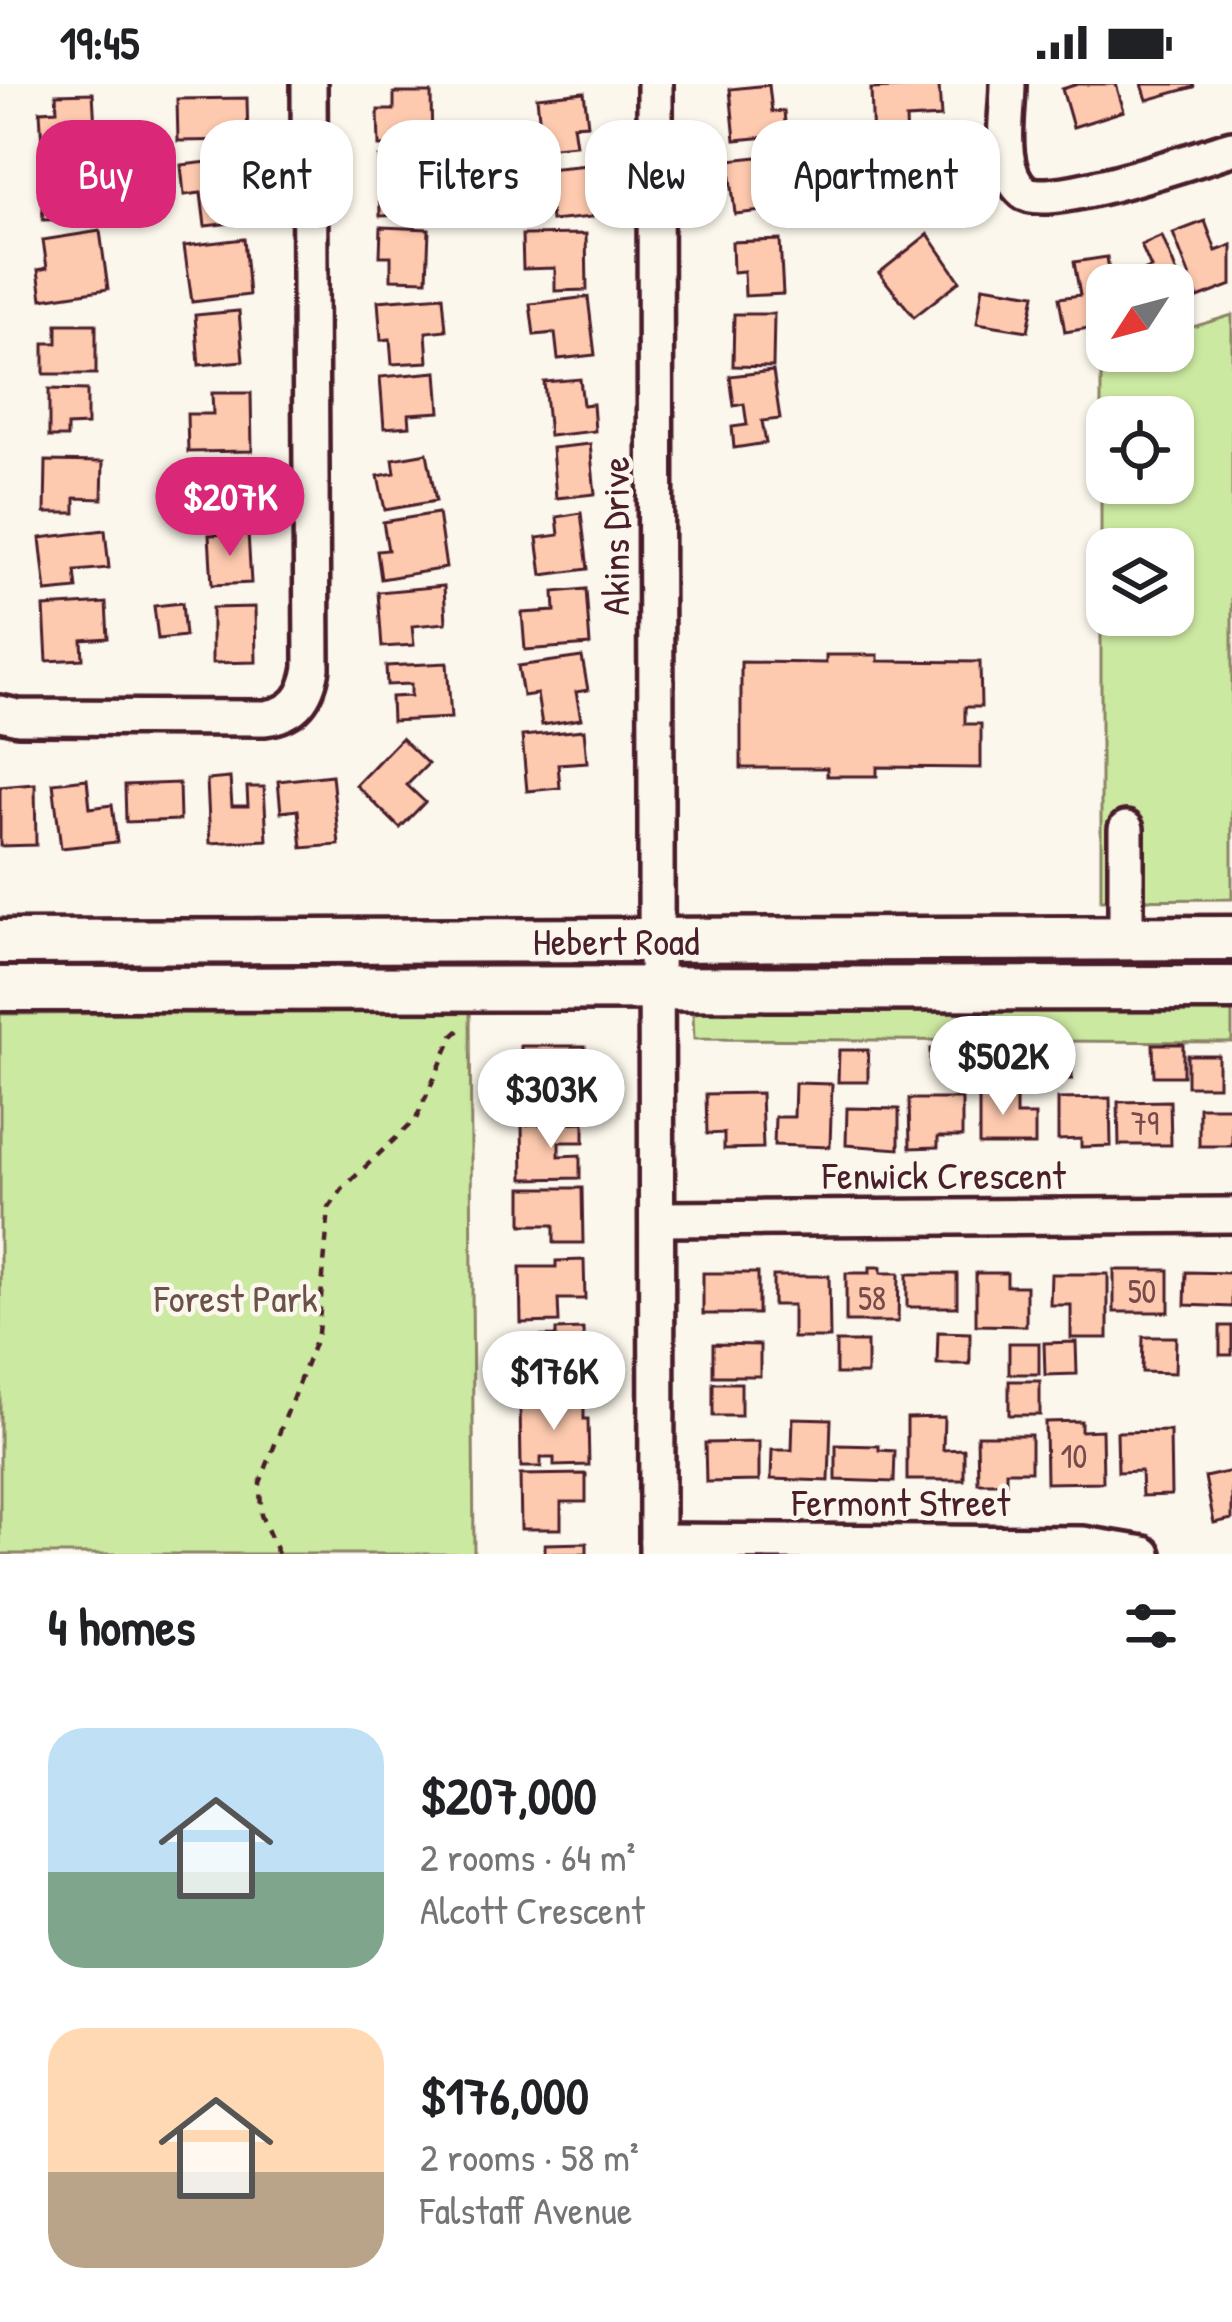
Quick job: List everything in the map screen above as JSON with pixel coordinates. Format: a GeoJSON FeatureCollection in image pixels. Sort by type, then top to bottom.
{"type":"FeatureCollection","features":[{"type":"Feature","properties":{"kind":"main road","name":"Hebert Road"},"geometry":{"type":"LineString","coordinates":[[0,942],[1232,938]]}},
{"type":"Feature","properties":{"kind":"main road","name":"Hebert Road"},"geometry":{"type":"LineString","coordinates":[[0,989],[1232,988]]}},
{"type":"Feature","properties":{"kind":"street"},"geometry":{"type":"LineString","coordinates":[[0,712],[18,717],[265,718],[288,712],[303,698],[312,668],[309,84]]}},
{"type":"Feature","properties":{"kind":"street","name":"Akins Drive"},"geometry":{"type":"LineString","coordinates":[[655,84],[657,1547]]}},
{"type":"Feature","properties":{"kind":"street"},"geometry":{"type":"LineString","coordinates":[[1009,84],[1009,165],[1024,193],[1035,197],[1065,197],[1232,148]]}},
{"type":"Feature","properties":{"kind":"street"},"geometry":{"type":"LineString","coordinates":[[1126,830],[1126,938]]}},
{"type":"Feature","properties":{"kind":"street","name":"Fenwick Crescent"},"geometry":{"type":"LineString","coordinates":[[657,1219],[1232,1215]]}},
{"type":"Feature","properties":{"kind":"street","name":"Fermont Street"},"geometry":{"type":"LineString","coordinates":[[657,1547],[1083,1544],[1144,1554]]}},
{"type":"Feature","properties":{"kind":"path"},"geometry":{"type":"LineString","coordinates":[[278,1554],[262,1516],[260,1483],[318,1333],[329,1208],[344,1186],[416,1119],[453,1036],[466,1024]]}},
{"type":"Feature","properties":{"kind":"green space"},"geometry":{"type":"Polygon","coordinates":[[[1232,315],[1232,899],[1101,900],[1101,636],[1194,636],[1194,528],[1101,528],[1101,504],[1194,504],[1194,396],[1101,396],[1101,372],[1194,372],[1194,327],[1232,315]]]}},
{"type":"Feature","properties":{"kind":"green space"},"geometry":{"type":"Polygon","coordinates":[[[1232,1002],[1232,1042],[694,1039],[693,1015],[706,1007],[1232,1002]]]}},
{"type":"Feature","properties":{"kind":"green space","name":"Forest Park"},"geometry":{"type":"Polygon","coordinates":[[[470,1012],[474,1554],[0,1554],[0,1014],[470,1012]]]}},
{"type":"Feature","properties":{"kind":"building"},"geometry":{"type":"Polygon","coordinates":[[[1116,84],[1124,111],[1073,127],[1062,89],[1116,84]]]}},
{"type":"Feature","properties":{"kind":"building"},"geometry":{"type":"Polygon","coordinates":[[[1142,84],[1193,84],[1194,87],[1147,100],[1142,84]]]}},
{"type":"Feature","properties":{"kind":"building"},"geometry":{"type":"Polygon","coordinates":[[[769,85],[772,112],[784,111],[785,120],[751,120],[751,138],[735,140],[730,89],[769,85]]]}},
{"type":"Feature","properties":{"kind":"building"},"geometry":{"type":"Polygon","coordinates":[[[939,86],[941,117],[872,120],[871,89],[939,86]]]}},
{"type":"Feature","properties":{"kind":"building"},"geometry":{"type":"Polygon","coordinates":[[[584,92],[588,120],[573,125],[576,145],[561,146],[561,120],[539,120],[537,97],[584,92]]]}},
{"type":"Feature","properties":{"kind":"building"},"geometry":{"type":"Polygon","coordinates":[[[93,93],[95,120],[41,120],[40,111],[57,110],[56,94],[93,93]]]}},
{"type":"Feature","properties":{"kind":"building"},"geometry":{"type":"Polygon","coordinates":[[[394,93],[431,93],[432,120],[378,120],[378,110],[394,110],[394,93]]]}},
{"type":"Feature","properties":{"kind":"building"},"geometry":{"type":"Polygon","coordinates":[[[247,98],[248,120],[200,120],[200,141],[178,141],[177,99],[247,98]]]}},
{"type":"Feature","properties":{"kind":"building"},"geometry":{"type":"Polygon","coordinates":[[[751,158],[751,212],[735,214],[729,160],[751,158]]]}},
{"type":"Feature","properties":{"kind":"building"},"geometry":{"type":"Polygon","coordinates":[[[200,163],[200,193],[184,195],[181,165],[200,163]]]}},
{"type":"Feature","properties":{"kind":"building"},"geometry":{"type":"Polygon","coordinates":[[[585,165],[585,218],[561,220],[561,168],[585,165]]]}},
{"type":"Feature","properties":{"kind":"building"},"geometry":{"type":"Polygon","coordinates":[[[1205,221],[1216,251],[1232,245],[1232,285],[1198,298],[1194,264],[1185,264],[1173,233],[1205,221]]]}},
{"type":"Feature","properties":{"kind":"building"},"geometry":{"type":"Polygon","coordinates":[[[381,228],[429,229],[427,280],[391,279],[391,256],[380,256],[381,228]]]}},
{"type":"Feature","properties":{"kind":"building"},"geometry":{"type":"Polygon","coordinates":[[[100,231],[108,289],[42,299],[38,270],[47,268],[43,240],[100,231]]]}},
{"type":"Feature","properties":{"kind":"building"},"geometry":{"type":"Polygon","coordinates":[[[586,234],[587,290],[555,291],[555,268],[523,269],[522,235],[586,234]]]}},
{"type":"Feature","properties":{"kind":"building"},"geometry":{"type":"Polygon","coordinates":[[[928,234],[960,281],[914,317],[879,273],[928,234]]]}},
{"type":"Feature","properties":{"kind":"building"},"geometry":{"type":"Polygon","coordinates":[[[1162,236],[1173,264],[1149,264],[1141,245],[1162,236]]]}},
{"type":"Feature","properties":{"kind":"building"},"geometry":{"type":"Polygon","coordinates":[[[244,239],[249,295],[192,302],[184,246],[244,239]]]}},
{"type":"Feature","properties":{"kind":"building"},"geometry":{"type":"Polygon","coordinates":[[[780,240],[783,294],[745,296],[744,271],[733,272],[732,242],[780,240]]]}},
{"type":"Feature","properties":{"kind":"building"},"geometry":{"type":"Polygon","coordinates":[[[1107,257],[1108,264],[1086,264],[1086,328],[1065,332],[1059,298],[1080,295],[1074,262],[1107,257]]]}},
{"type":"Feature","properties":{"kind":"building"},"geometry":{"type":"Polygon","coordinates":[[[983,286],[1035,294],[1028,331],[977,323],[983,286]]]}},
{"type":"Feature","properties":{"kind":"building"},"geometry":{"type":"Polygon","coordinates":[[[443,296],[446,330],[426,332],[428,362],[392,364],[390,339],[381,340],[378,301],[443,296]]]}},
{"type":"Feature","properties":{"kind":"building"},"geometry":{"type":"Polygon","coordinates":[[[588,297],[595,355],[558,359],[555,333],[534,335],[530,304],[588,297]]]}},
{"type":"Feature","properties":{"kind":"building"},"geometry":{"type":"Polygon","coordinates":[[[239,311],[243,361],[199,365],[195,315],[239,311]]]}},
{"type":"Feature","properties":{"kind":"building"},"geometry":{"type":"Polygon","coordinates":[[[734,314],[774,314],[773,367],[733,366],[734,314]]]}},
{"type":"Feature","properties":{"kind":"building"},"geometry":{"type":"Polygon","coordinates":[[[57,324],[96,324],[96,374],[44,374],[44,343],[57,343],[57,324]]]}},
{"type":"Feature","properties":{"kind":"building"},"geometry":{"type":"Polygon","coordinates":[[[773,371],[780,419],[762,421],[766,443],[734,448],[732,427],[747,425],[744,404],[734,406],[730,376],[773,371]]]}},
{"type":"Feature","properties":{"kind":"building"},"geometry":{"type":"Polygon","coordinates":[[[437,372],[440,412],[409,414],[410,426],[384,428],[380,377],[437,372]]]}},
{"type":"Feature","properties":{"kind":"building"},"geometry":{"type":"Polygon","coordinates":[[[580,379],[583,405],[593,404],[595,431],[549,436],[544,382],[580,379]]]}},
{"type":"Feature","properties":{"kind":"building"},"geometry":{"type":"Polygon","coordinates":[[[49,389],[87,390],[87,425],[67,426],[67,437],[49,437],[49,389]]]}},
{"type":"Feature","properties":{"kind":"building"},"geometry":{"type":"Polygon","coordinates":[[[212,393],[251,393],[252,451],[188,452],[187,414],[213,414],[212,393]]]}},
{"type":"Feature","properties":{"kind":"building"},"geometry":{"type":"Polygon","coordinates":[[[590,444],[595,494],[556,498],[552,448],[590,444]]]}},
{"type":"Feature","properties":{"kind":"building"},"geometry":{"type":"Polygon","coordinates":[[[427,453],[436,501],[385,510],[378,476],[395,473],[393,459],[427,453]]]}},
{"type":"Feature","properties":{"kind":"building"},"geometry":{"type":"Polygon","coordinates":[[[46,461],[103,462],[102,499],[75,498],[75,513],[45,513],[46,461]]]}},
{"type":"Feature","properties":{"kind":"building"},"geometry":{"type":"Polygon","coordinates":[[[250,464],[253,519],[187,522],[186,485],[219,484],[218,465],[250,464]]]}},
{"type":"Feature","properties":{"kind":"building"},"geometry":{"type":"Polygon","coordinates":[[[438,513],[446,568],[381,579],[377,551],[388,550],[383,522],[438,513]]]}},
{"type":"Feature","properties":{"kind":"building"},"geometry":{"type":"Polygon","coordinates":[[[581,513],[588,569],[542,575],[537,538],[559,535],[557,517],[581,513]]]}},
{"type":"Feature","properties":{"kind":"building"},"geometry":{"type":"Polygon","coordinates":[[[105,530],[109,568],[75,571],[77,589],[46,592],[40,538],[105,530]]]}},
{"type":"Feature","properties":{"kind":"building"},"geometry":{"type":"Polygon","coordinates":[[[248,533],[251,583],[212,585],[209,535],[248,533]]]}},
{"type":"Feature","properties":{"kind":"building"},"geometry":{"type":"Polygon","coordinates":[[[444,586],[446,623],[412,626],[414,645],[382,647],[378,592],[444,586]]]}},
{"type":"Feature","properties":{"kind":"building"},"geometry":{"type":"Polygon","coordinates":[[[586,589],[590,645],[525,650],[522,613],[555,611],[554,592],[586,589]]]}},
{"type":"Feature","properties":{"kind":"building"},"geometry":{"type":"Polygon","coordinates":[[[106,603],[108,638],[82,640],[83,659],[47,661],[44,607],[106,603]]]}},
{"type":"Feature","properties":{"kind":"building"},"geometry":{"type":"Polygon","coordinates":[[[182,603],[185,636],[158,639],[154,606],[182,603]]]}},
{"type":"Feature","properties":{"kind":"building"},"geometry":{"type":"Polygon","coordinates":[[[255,607],[256,662],[212,663],[212,608],[255,607]]]}},
{"type":"Feature","properties":{"kind":"building"},"geometry":{"type":"Polygon","coordinates":[[[826,655],[878,655],[878,661],[980,662],[981,707],[965,707],[965,724],[981,724],[981,768],[877,767],[877,776],[827,776],[827,768],[741,768],[741,662],[826,663],[826,655]]]}},
{"type":"Feature","properties":{"kind":"building"},"geometry":{"type":"Polygon","coordinates":[[[582,657],[588,690],[576,692],[581,719],[542,725],[537,694],[523,696],[518,666],[582,657]]]}},
{"type":"Feature","properties":{"kind":"building"},"geometry":{"type":"Polygon","coordinates":[[[447,663],[451,718],[392,721],[391,697],[411,696],[411,684],[387,685],[386,666],[447,663]]]}},
{"type":"Feature","properties":{"kind":"building"},"geometry":{"type":"Polygon","coordinates":[[[584,730],[587,762],[558,764],[560,788],[527,791],[522,736],[584,730]]]}},
{"type":"Feature","properties":{"kind":"building"},"geometry":{"type":"Polygon","coordinates":[[[401,738],[428,764],[407,785],[425,802],[400,828],[356,785],[401,738]]]}},
{"type":"Feature","properties":{"kind":"building"},"geometry":{"type":"Polygon","coordinates":[[[332,775],[339,845],[302,848],[298,810],[281,812],[278,781],[332,775]]]}},
{"type":"Feature","properties":{"kind":"building"},"geometry":{"type":"Polygon","coordinates":[[[230,778],[232,806],[248,806],[247,787],[264,787],[267,840],[210,843],[207,780],[230,778]]]}},
{"type":"Feature","properties":{"kind":"building"},"geometry":{"type":"Polygon","coordinates":[[[87,779],[90,808],[112,805],[117,842],[61,848],[53,783],[87,779]]]}},
{"type":"Feature","properties":{"kind":"building"},"geometry":{"type":"Polygon","coordinates":[[[179,783],[180,820],[126,822],[125,785],[179,783]]]}},
{"type":"Feature","properties":{"kind":"building"},"geometry":{"type":"Polygon","coordinates":[[[35,784],[36,845],[0,846],[0,787],[35,784]]]}},
{"type":"Feature","properties":{"kind":"building"},"geometry":{"type":"Polygon","coordinates":[[[1072,1044],[1072,1079],[1048,1079],[1047,1045],[1072,1044]]]}},
{"type":"Feature","properties":{"kind":"building"},"geometry":{"type":"Polygon","coordinates":[[[1153,1044],[1183,1044],[1183,1076],[1154,1076],[1153,1044]]]}},
{"type":"Feature","properties":{"kind":"building"},"geometry":{"type":"Polygon","coordinates":[[[951,1045],[975,1045],[975,1088],[951,1088],[951,1068],[930,1068],[930,1049],[950,1049],[951,1045]]]}},
{"type":"Feature","properties":{"kind":"building"},"geometry":{"type":"Polygon","coordinates":[[[521,1046],[585,1046],[586,1101],[552,1102],[552,1081],[522,1081],[521,1046]]]}},
{"type":"Feature","properties":{"kind":"building"},"geometry":{"type":"Polygon","coordinates":[[[839,1050],[868,1050],[868,1082],[838,1082],[839,1050]]]}},
{"type":"Feature","properties":{"kind":"building"},"geometry":{"type":"Polygon","coordinates":[[[1187,1055],[1218,1055],[1218,1086],[1187,1086],[1187,1055]]]}},
{"type":"Feature","properties":{"kind":"building"},"geometry":{"type":"Polygon","coordinates":[[[795,1083],[832,1084],[830,1147],[774,1145],[775,1117],[794,1117],[795,1083]]]}},
{"type":"Feature","properties":{"kind":"building"},"geometry":{"type":"Polygon","coordinates":[[[979,1084],[1016,1084],[1016,1115],[1035,1115],[1035,1145],[979,1145],[979,1084]]]}},
{"type":"Feature","properties":{"kind":"building"},"geometry":{"type":"Polygon","coordinates":[[[761,1093],[763,1148],[724,1149],[724,1133],[707,1134],[706,1094],[761,1093]]]}},
{"type":"Feature","properties":{"kind":"building"},"geometry":{"type":"Polygon","coordinates":[[[1110,1098],[1111,1146],[1081,1147],[1081,1139],[1058,1140],[1058,1099],[1110,1098]]]}},
{"type":"Feature","properties":{"kind":"building"},"geometry":{"type":"Polygon","coordinates":[[[909,1099],[962,1099],[962,1137],[938,1137],[938,1147],[910,1148],[909,1099]]]}},
{"type":"Feature","properties":{"kind":"building"},"geometry":{"type":"Polygon","coordinates":[[[1170,1101],[1171,1145],[1119,1145],[1118,1102],[1170,1101]]]}},
{"type":"Feature","properties":{"kind":"building"},"geometry":{"type":"Polygon","coordinates":[[[1199,1107],[1232,1107],[1232,1146],[1199,1146],[1199,1107]]]}},
{"type":"Feature","properties":{"kind":"building"},"geometry":{"type":"Polygon","coordinates":[[[847,1108],[899,1109],[899,1149],[846,1145],[847,1108]]]}},
{"type":"Feature","properties":{"kind":"building"},"geometry":{"type":"Polygon","coordinates":[[[584,1122],[584,1142],[559,1142],[559,1156],[580,1155],[580,1178],[523,1179],[522,1125],[584,1122]]]}},
{"type":"Feature","properties":{"kind":"building"},"geometry":{"type":"Polygon","coordinates":[[[522,1188],[582,1188],[583,1243],[554,1243],[554,1225],[522,1225],[522,1188]]]}},
{"type":"Feature","properties":{"kind":"building"},"geometry":{"type":"Polygon","coordinates":[[[584,1260],[585,1299],[558,1299],[559,1322],[521,1323],[520,1267],[556,1267],[556,1261],[584,1260]]]}},
{"type":"Feature","properties":{"kind":"building"},"geometry":{"type":"Polygon","coordinates":[[[870,1267],[881,1267],[881,1273],[899,1273],[898,1322],[846,1322],[846,1273],[870,1273],[870,1267]]]}},
{"type":"Feature","properties":{"kind":"building"},"geometry":{"type":"Polygon","coordinates":[[[1114,1270],[1169,1270],[1169,1312],[1114,1312],[1114,1270]]]}},
{"type":"Feature","properties":{"kind":"building"},"geometry":{"type":"Polygon","coordinates":[[[1186,1272],[1232,1273],[1232,1307],[1185,1305],[1186,1272]]]}},
{"type":"Feature","properties":{"kind":"building"},"geometry":{"type":"Polygon","coordinates":[[[703,1273],[758,1273],[758,1314],[703,1314],[703,1273]]]}},
{"type":"Feature","properties":{"kind":"building"},"geometry":{"type":"Polygon","coordinates":[[[976,1273],[1007,1273],[1007,1286],[1026,1286],[1026,1326],[976,1325],[976,1273]]]}},
{"type":"Feature","properties":{"kind":"building"},"geometry":{"type":"Polygon","coordinates":[[[907,1274],[957,1274],[957,1307],[907,1307],[907,1274]]]}},
{"type":"Feature","properties":{"kind":"building"},"geometry":{"type":"Polygon","coordinates":[[[1051,1274],[1108,1274],[1108,1338],[1071,1338],[1071,1305],[1050,1305],[1051,1274]]]}},
{"type":"Feature","properties":{"kind":"building"},"geometry":{"type":"Polygon","coordinates":[[[773,1276],[829,1276],[830,1338],[793,1338],[793,1305],[773,1305],[773,1276]]]}},
{"type":"Feature","properties":{"kind":"building"},"geometry":{"type":"Polygon","coordinates":[[[1220,1326],[1232,1326],[1232,1355],[1220,1355],[1220,1326]]]}},
{"type":"Feature","properties":{"kind":"building"},"geometry":{"type":"Polygon","coordinates":[[[583,1329],[584,1365],[560,1366],[560,1391],[520,1392],[519,1337],[583,1329]]]}},
{"type":"Feature","properties":{"kind":"building"},"geometry":{"type":"Polygon","coordinates":[[[938,1332],[970,1333],[970,1364],[937,1364],[938,1332]]]}},
{"type":"Feature","properties":{"kind":"building"},"geometry":{"type":"Polygon","coordinates":[[[1143,1337],[1176,1337],[1175,1373],[1142,1372],[1143,1337]]]}},
{"type":"Feature","properties":{"kind":"building"},"geometry":{"type":"Polygon","coordinates":[[[836,1342],[867,1342],[867,1374],[836,1374],[836,1342]]]}},
{"type":"Feature","properties":{"kind":"building"},"geometry":{"type":"Polygon","coordinates":[[[1076,1342],[1077,1374],[1045,1375],[1044,1343],[1076,1342]]]}},
{"type":"Feature","properties":{"kind":"building"},"geometry":{"type":"Polygon","coordinates":[[[1009,1343],[1039,1343],[1039,1374],[1009,1374],[1009,1343]]]}},
{"type":"Feature","properties":{"kind":"building"},"geometry":{"type":"Polygon","coordinates":[[[713,1344],[760,1345],[760,1376],[713,1376],[713,1344]]]}},
{"type":"Feature","properties":{"kind":"building"},"geometry":{"type":"Polygon","coordinates":[[[1009,1381],[1040,1381],[1040,1415],[1009,1415],[1009,1381]]]}},
{"type":"Feature","properties":{"kind":"building"},"geometry":{"type":"Polygon","coordinates":[[[713,1383],[741,1383],[741,1416],[713,1416],[713,1383]]]}},
{"type":"Feature","properties":{"kind":"building"},"geometry":{"type":"Polygon","coordinates":[[[584,1400],[589,1465],[554,1466],[554,1458],[541,1458],[541,1467],[521,1467],[520,1401],[584,1400]]]}},
{"type":"Feature","properties":{"kind":"building"},"geometry":{"type":"Polygon","coordinates":[[[944,1417],[943,1450],[964,1449],[964,1480],[907,1480],[907,1418],[944,1417]]]}},
{"type":"Feature","properties":{"kind":"building"},"geometry":{"type":"Polygon","coordinates":[[[793,1418],[831,1419],[829,1481],[771,1479],[772,1450],[792,1450],[793,1418]]]}},
{"type":"Feature","properties":{"kind":"building"},"geometry":{"type":"Polygon","coordinates":[[[1081,1421],[1081,1431],[1102,1430],[1103,1482],[1046,1483],[1045,1422],[1081,1421]]]}},
{"type":"Feature","properties":{"kind":"building"},"geometry":{"type":"Polygon","coordinates":[[[1170,1431],[1171,1495],[1142,1496],[1141,1471],[1118,1472],[1117,1432],[1170,1431]]]}},
{"type":"Feature","properties":{"kind":"building"},"geometry":{"type":"Polygon","coordinates":[[[977,1435],[1031,1435],[1031,1471],[1006,1471],[1006,1483],[978,1483],[977,1435]]]}},
{"type":"Feature","properties":{"kind":"building"},"geometry":{"type":"Polygon","coordinates":[[[759,1442],[759,1481],[706,1482],[705,1443],[759,1442]]]}},
{"type":"Feature","properties":{"kind":"building"},"geometry":{"type":"Polygon","coordinates":[[[836,1445],[895,1451],[894,1482],[836,1480],[836,1445]]]}},
{"type":"Feature","properties":{"kind":"building"},"geometry":{"type":"Polygon","coordinates":[[[1232,1471],[1232,1519],[1214,1523],[1205,1477],[1232,1471]]]}},
{"type":"Feature","properties":{"kind":"building"},"geometry":{"type":"Polygon","coordinates":[[[586,1474],[586,1502],[561,1502],[561,1529],[521,1529],[520,1475],[586,1474]]]}},
{"type":"Feature","properties":{"kind":"building"},"geometry":{"type":"Polygon","coordinates":[[[587,1543],[587,1554],[545,1554],[545,1544],[587,1543]]]}}]}
